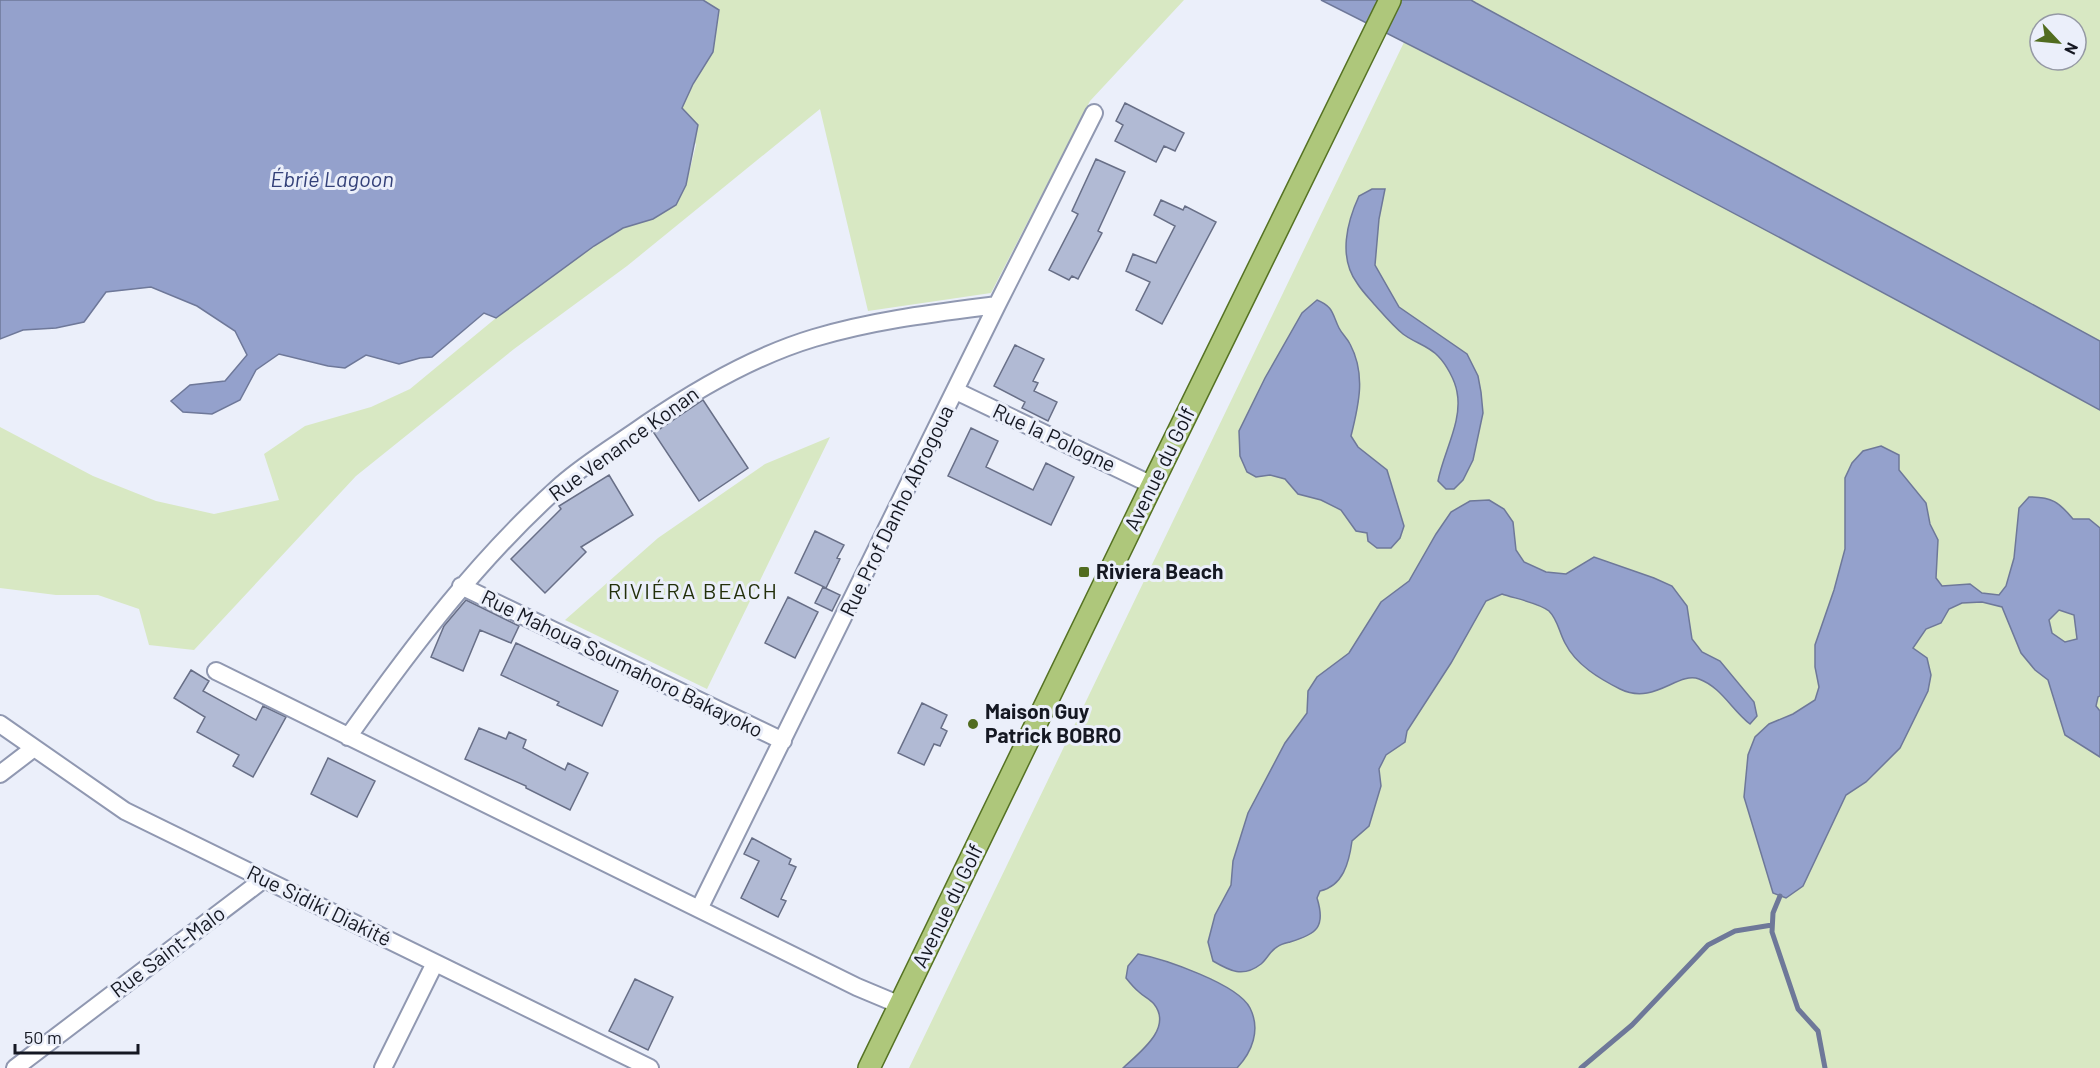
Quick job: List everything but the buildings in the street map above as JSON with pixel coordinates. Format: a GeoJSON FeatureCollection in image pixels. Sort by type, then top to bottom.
{"type":"FeatureCollection","features":[{"type":"Feature","properties":{"kind":"main road","name":"Avenue du Golf"},"geometry":{"type":"LineString","coordinates":[[869,1068],[1390,0]]}},
{"type":"Feature","properties":{"kind":"street","name":"Rue Prof Danho Abrogoua"},"geometry":{"type":"LineString","coordinates":[[699,909],[1094,113]]}},
{"type":"Feature","properties":{"kind":"street","name":"Rue Venance Konan"},"geometry":{"type":"LineString","coordinates":[[348,737],[461,586],[508,536],[563,483],[683,399],[740,368],[813,339],[880,321],[997,305]]}},
{"type":"Feature","properties":{"kind":"street","name":"Rue la Pologne"},"geometry":{"type":"LineString","coordinates":[[956,391],[1152,484]]}},
{"type":"Feature","properties":{"kind":"street","name":"Rue Mahoua Soumahoro Bakayoko"},"geometry":{"type":"LineString","coordinates":[[461,586],[783,741]]}},
{"type":"Feature","properties":{"kind":"street"},"geometry":{"type":"LineString","coordinates":[[216,671],[847,982],[900,1005]]}},
{"type":"Feature","properties":{"kind":"street","name":"Rue Sidiki Diakité"},"geometry":{"type":"LineString","coordinates":[[0,724],[125,811],[650,1068]]}},
{"type":"Feature","properties":{"kind":"street"},"geometry":{"type":"LineString","coordinates":[[0,774],[34,748]]}},
{"type":"Feature","properties":{"kind":"street","name":"Rue Saint-Malo"},"geometry":{"type":"LineString","coordinates":[[15,1068],[264,879]]}},
{"type":"Feature","properties":{"kind":"street"},"geometry":{"type":"LineString","coordinates":[[383,1068],[435,963]]}},
{"type":"Feature","properties":{"kind":"green space"},"geometry":{"type":"Polygon","coordinates":[[[703,0],[1184,0],[1090,101],[991,293],[868,311],[820,109],[627,266],[514,349],[356,476],[194,650],[149,645],[139,609],[98,595],[56,595],[0,588],[0,427],[93,476],[156,501],[214,514],[279,500],[264,454],[305,426],[371,407],[410,389],[496,318],[594,246],[623,228],[653,219],[676,205],[686,185],[696,145],[682,108],[693,84],[713,52],[719,11],[703,0]]]}},
{"type":"Feature","properties":{"kind":"green space"},"geometry":{"type":"Polygon","coordinates":[[[1426,0],[2100,0],[2100,1068],[909,1068],[1426,0]]]}},
{"type":"Feature","properties":{"kind":"green space"},"geometry":{"type":"Polygon","coordinates":[[[830,437],[707,689],[565,620],[658,538],[765,464],[830,437]]]}},
{"type":"Feature","properties":{"kind":"water","name":"Ébrié Lagoon"},"geometry":{"type":"Polygon","coordinates":[[[0,0],[703,0],[719,10],[713,52],[693,84],[682,108],[698,125],[686,185],[676,205],[653,219],[623,228],[594,246],[496,318],[484,313],[432,357],[399,364],[366,355],[345,368],[279,354],[256,370],[240,400],[212,414],[183,412],[171,401],[190,385],[225,381],[247,355],[235,331],[197,306],[151,287],[106,292],[84,322],[56,328],[23,330],[0,339],[0,0]]]}},
{"type":"Feature","properties":{"kind":"water"},"geometry":{"type":"Polygon","coordinates":[[[1321,0],[1471,0],[2100,341],[2100,410],[1713,202],[1321,0]]]}},
{"type":"Feature","properties":{"kind":"water"},"geometry":{"type":"Polygon","coordinates":[[[1372,189],[1385,189],[1379,219],[1375,265],[1399,307],[1467,354],[1478,376],[1483,413],[1473,460],[1463,480],[1454,489],[1446,489],[1438,481],[1457,414],[1457,392],[1452,377],[1444,363],[1434,353],[1403,334],[1384,316],[1351,273],[1346,251],[1348,228],[1359,196],[1372,189]]]}},
{"type":"Feature","properties":{"kind":"water"},"geometry":{"type":"Polygon","coordinates":[[[1317,300],[1327,305],[1332,311],[1355,355],[1360,389],[1351,436],[1358,447],[1387,470],[1404,526],[1400,538],[1391,548],[1377,548],[1368,541],[1367,533],[1356,531],[1341,510],[1321,500],[1298,494],[1285,479],[1270,475],[1256,477],[1247,472],[1240,456],[1239,431],[1265,378],[1302,313],[1317,300]]]}},
{"type":"Feature","properties":{"kind":"water"},"geometry":{"type":"Polygon","coordinates":[[[1881,446],[1899,455],[1899,470],[1926,503],[1930,524],[1938,540],[1936,578],[1942,586],[1970,584],[1982,593],[1999,595],[2006,586],[2014,558],[2019,508],[2029,497],[2044,498],[2054,502],[2073,519],[2089,519],[2100,528],[2100,696],[2096,706],[2100,711],[2100,757],[2065,735],[2048,680],[2035,670],[2021,653],[2002,607],[1982,602],[1962,603],[1949,609],[1941,623],[1926,629],[1913,648],[1927,658],[1931,675],[1928,691],[1900,748],[1866,782],[1846,795],[1803,886],[1786,898],[1773,893],[1744,797],[1748,755],[1755,737],[1769,724],[1793,714],[1815,700],[1819,687],[1815,667],[1815,645],[1845,549],[1845,478],[1852,463],[1863,451],[1881,446]],[[2059,610],[2049,620],[2052,633],[2065,642],[2077,639],[2074,615],[2059,610]]]}},
{"type":"Feature","properties":{"kind":"water"},"geometry":{"type":"Polygon","coordinates":[[[1489,500],[1504,509],[1513,522],[1516,550],[1524,562],[1546,572],[1566,574],[1594,557],[1672,586],[1687,606],[1692,639],[1702,652],[1720,661],[1754,702],[1757,716],[1750,724],[1714,687],[1699,679],[1683,680],[1644,693],[1632,693],[1620,689],[1597,676],[1575,658],[1565,643],[1554,618],[1545,608],[1502,594],[1486,601],[1451,663],[1407,731],[1405,742],[1386,755],[1379,769],[1381,786],[1369,826],[1352,841],[1347,865],[1339,879],[1320,891],[1317,898],[1320,923],[1317,928],[1307,936],[1279,946],[1261,964],[1248,971],[1237,972],[1225,968],[1213,961],[1208,942],[1215,915],[1231,885],[1233,861],[1248,813],[1285,743],[1307,713],[1308,691],[1317,677],[1349,653],[1381,602],[1409,581],[1451,512],[1470,501],[1489,500]]]}},
{"type":"Feature","properties":{"kind":"water"},"geometry":{"type":"Polygon","coordinates":[[[1138,954],[1199,974],[1231,990],[1243,999],[1253,1016],[1255,1032],[1251,1048],[1237,1068],[1123,1068],[1152,1039],[1160,1022],[1159,1013],[1154,1004],[1126,978],[1128,966],[1138,954]]]}},
{"type":"Feature","properties":{"kind":"waterway"},"geometry":{"type":"LineString","coordinates":[[1780,896],[1773,913],[1772,932],[1798,1009],[1818,1031],[1825,1068]]}},
{"type":"Feature","properties":{"kind":"waterway"},"geometry":{"type":"LineString","coordinates":[[1581,1068],[1632,1025],[1708,945],[1735,931],[1772,925]]}},
{"type":"Feature","properties":{"kind":"place","name":"Riviera Beach"},"geometry":{"type":"Point","coordinates":[1084,572]}},
{"type":"Feature","properties":{"kind":"place","name":"Maison Guy Patrick BOBRO"},"geometry":{"type":"Point","coordinates":[973,724]}},
{"type":"Feature","properties":{"kind":"district","name":"RIVIÉRA BEACH"},"geometry":{"type":"Point","coordinates":[693,591]}}]}
